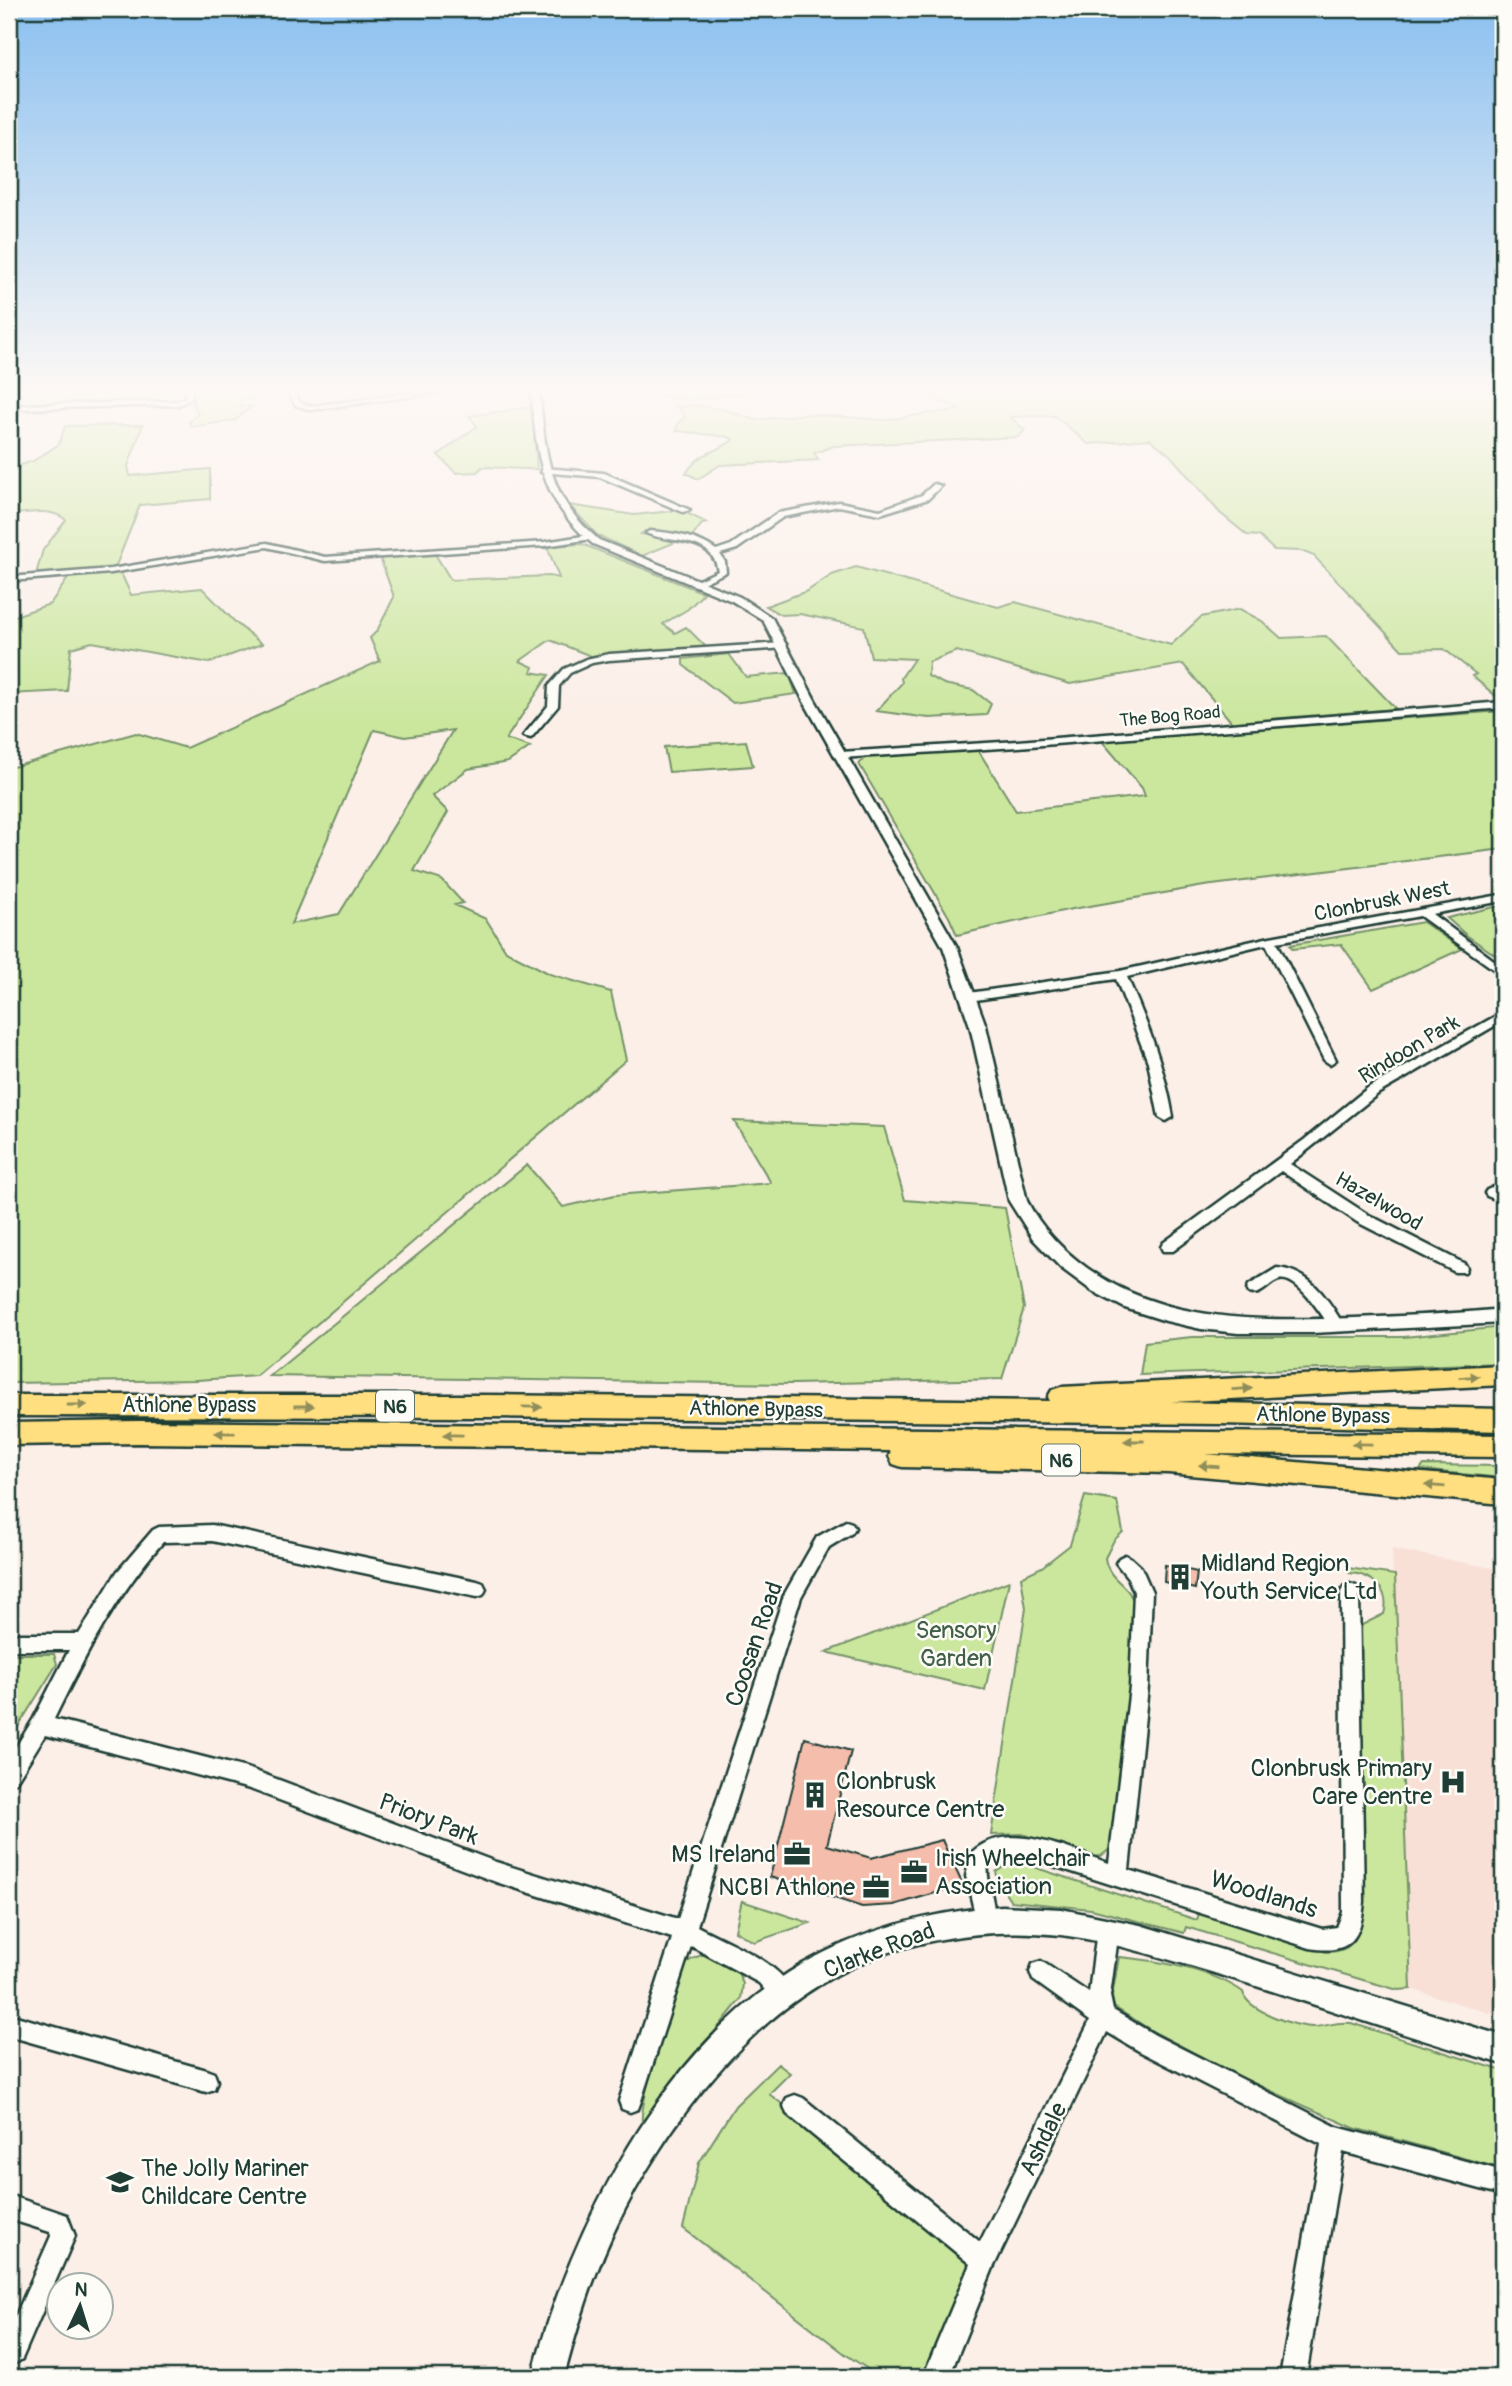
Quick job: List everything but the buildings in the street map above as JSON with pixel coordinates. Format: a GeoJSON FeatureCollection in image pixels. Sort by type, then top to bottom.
{"type":"FeatureCollection","features":[{"type":"Feature","properties":{"kind":"highway","name":"N6"},"geometry":{"type":"LineString","coordinates":[[782,1409],[1503,1375]]}},
{"type":"Feature","properties":{"kind":"highway","name":"Athlone Bypass"},"geometry":{"type":"LineString","coordinates":[[9,1406],[782,1409],[1314,1414],[1503,1420]]}},
{"type":"Feature","properties":{"kind":"highway","name":"Athlone Bypass"},"geometry":{"type":"LineString","coordinates":[[9,1434],[138,1432],[1503,1446]]}},
{"type":"Feature","properties":{"kind":"highway","name":"N6"},"geometry":{"type":"LineString","coordinates":[[619,1437],[728,1451],[1168,1462],[1503,1492]]}},
{"type":"Feature","properties":{"kind":"street"},"geometry":{"type":"LineString","coordinates":[[557,500],[576,526],[589,537],[736,598],[767,618],[840,754],[950,947],[978,1026],[1018,1201],[1033,1229],[1051,1249],[1101,1287],[1143,1308],[1169,1316],[1217,1324],[1336,1325],[1503,1316]]}},
{"type":"Feature","properties":{"kind":"street"},"geometry":{"type":"LineString","coordinates":[[662,500],[686,510]]}},
{"type":"Feature","properties":{"kind":"street"},"geometry":{"type":"LineString","coordinates":[[716,553],[734,547],[781,515],[839,504],[880,512],[915,500]]}},
{"type":"Feature","properties":{"kind":"street"},"geometry":{"type":"LineString","coordinates":[[650,533],[682,537],[716,553],[723,564],[722,572],[699,583]]}},
{"type":"Feature","properties":{"kind":"street"},"geometry":{"type":"LineString","coordinates":[[9,579],[111,571],[267,545],[285,546],[310,558],[325,559],[427,550],[533,545],[589,537]]}},
{"type":"Feature","properties":{"kind":"street"},"geometry":{"type":"LineString","coordinates":[[528,736],[553,706],[552,693],[566,671],[589,661],[609,657],[783,646]]}},
{"type":"Feature","properties":{"kind":"street","name":"The Bog Road"},"geometry":{"type":"LineString","coordinates":[[840,754],[1018,744],[1503,705]]}},
{"type":"Feature","properties":{"kind":"street","name":"Clonbrusk West"},"geometry":{"type":"LineString","coordinates":[[969,997],[1120,975],[1270,940],[1500,898]]}},
{"type":"Feature","properties":{"kind":"street"},"geometry":{"type":"LineString","coordinates":[[1423,913],[1503,972]]}},
{"type":"Feature","properties":{"kind":"street"},"geometry":{"type":"LineString","coordinates":[[1270,940],[1330,1060]]}},
{"type":"Feature","properties":{"kind":"street"},"geometry":{"type":"LineString","coordinates":[[1120,975],[1152,1056],[1166,1117]]}},
{"type":"Feature","properties":{"kind":"street","name":"Rindoon Park"},"geometry":{"type":"LineString","coordinates":[[1281,1164],[1374,1090],[1503,1016]]}},
{"type":"Feature","properties":{"kind":"street"},"geometry":{"type":"LineString","coordinates":[[1168,1247],[1281,1164]]}},
{"type":"Feature","properties":{"kind":"street","name":"Hazelwood"},"geometry":{"type":"LineString","coordinates":[[1281,1164],[1362,1218],[1460,1268]]}},
{"type":"Feature","properties":{"kind":"street"},"geometry":{"type":"LineString","coordinates":[[1254,1289],[1277,1274],[1292,1277],[1326,1309],[1336,1325]]}},
{"type":"Feature","properties":{"kind":"street","name":"Coosan Road"},"geometry":{"type":"LineString","coordinates":[[630,2101],[793,1595],[824,1542],[846,1528]]}},
{"type":"Feature","properties":{"kind":"street"},"geometry":{"type":"LineString","coordinates":[[9,1775],[41,1725],[83,1642],[139,1555],[159,1535],[212,1533],[477,1589]]}},
{"type":"Feature","properties":{"kind":"street"},"geometry":{"type":"LineString","coordinates":[[1118,1877],[1139,1687],[1143,1592],[1135,1573],[1125,1563]]}},
{"type":"Feature","properties":{"kind":"street","name":"Woodlands"},"geometry":{"type":"LineString","coordinates":[[985,1920],[976,1876],[979,1859],[1000,1846],[1018,1846],[1318,1938],[1336,1940],[1346,1934],[1351,1924],[1354,1901],[1350,1591]]}},
{"type":"Feature","properties":{"kind":"street"},"geometry":{"type":"LineString","coordinates":[[9,1642],[83,1642]]}},
{"type":"Feature","properties":{"kind":"street","name":"Priory Park"},"geometry":{"type":"LineString","coordinates":[[41,1725],[250,1779],[496,1872],[686,1932],[767,1975],[783,1994]]}},
{"type":"Feature","properties":{"kind":"street","name":"Clarke Road"},"geometry":{"type":"LineString","coordinates":[[548,2377],[591,2246],[640,2157],[696,2079],[732,2039],[783,1994],[834,1964],[886,1942],[928,1929],[985,1920],[1064,1922],[1108,1930],[1186,1951],[1503,2050]]}},
{"type":"Feature","properties":{"kind":"street","name":"Ashdale"},"geometry":{"type":"LineString","coordinates":[[936,2377],[984,2260],[1102,2017],[1099,1996],[1108,1930]]}},
{"type":"Feature","properties":{"kind":"street"},"geometry":{"type":"LineString","coordinates":[[1041,1972],[1102,2017],[1147,2043],[1334,2138],[1503,2183]]}},
{"type":"Feature","properties":{"kind":"street"},"geometry":{"type":"LineString","coordinates":[[9,2025],[206,2081]]}},
{"type":"Feature","properties":{"kind":"street"},"geometry":{"type":"LineString","coordinates":[[795,2106],[984,2260]]}},
{"type":"Feature","properties":{"kind":"street"},"geometry":{"type":"LineString","coordinates":[[1293,2377],[1334,2138]]}},
{"type":"Feature","properties":{"kind":"street"},"geometry":{"type":"LineString","coordinates":[[9,2207],[59,2223],[63,2236],[9,2354]]}},
{"type":"Feature","properties":{"kind":"shaded area","name":"Clonbrusk Primary Care Centre"},"geometry":{"type":"Polygon","coordinates":[[[1392,1549],[1503,1570],[1503,2017],[1411,1989],[1392,1549]]]}},
{"type":"Feature","properties":{"kind":"green space"},"geometry":{"type":"Polygon","coordinates":[[[9,500],[194,500],[140,505],[115,568],[36,574],[43,550],[66,520],[46,512],[9,515],[9,500]]]}},
{"type":"Feature","properties":{"kind":"green space"},"geometry":{"type":"Polygon","coordinates":[[[1209,500],[1503,500],[1503,702],[1472,676],[1476,674],[1444,649],[1402,650],[1314,556],[1301,551],[1274,550],[1259,536],[1247,535],[1209,500]]]}},
{"type":"Feature","properties":{"kind":"green space"},"geometry":{"type":"Polygon","coordinates":[[[569,505],[634,515],[681,510],[707,523],[702,524],[692,537],[645,531],[641,534],[683,539],[642,556],[597,535],[569,505]]]}},
{"type":"Feature","properties":{"kind":"green space"},"geometry":{"type":"Polygon","coordinates":[[[582,544],[704,593],[688,609],[663,624],[675,633],[686,627],[707,648],[596,658],[550,640],[520,661],[533,667],[531,672],[549,675],[506,739],[530,747],[508,762],[468,769],[432,796],[448,812],[414,871],[442,880],[463,903],[455,905],[486,919],[506,951],[550,974],[611,992],[626,1060],[256,1376],[197,1380],[9,1383],[9,768],[136,733],[186,748],[380,661],[370,638],[377,631],[394,597],[380,558],[435,554],[451,580],[549,576],[559,578],[548,549],[540,547],[582,544]],[[374,730],[291,924],[339,914],[453,730],[405,737],[374,730]]]}},
{"type":"Feature","properties":{"kind":"green space"},"geometry":{"type":"Polygon","coordinates":[[[856,567],[998,607],[1015,602],[1171,645],[1201,617],[1240,609],[1262,621],[1281,638],[1326,636],[1396,709],[1233,724],[1183,664],[1070,684],[957,651],[929,662],[928,676],[944,684],[973,690],[991,704],[986,715],[929,718],[876,711],[902,683],[901,678],[914,659],[871,657],[864,627],[800,614],[781,615],[766,606],[807,591],[832,575],[856,567]]]}},
{"type":"Feature","properties":{"kind":"green space"},"geometry":{"type":"Polygon","coordinates":[[[120,571],[131,595],[202,588],[236,623],[262,644],[209,663],[92,642],[71,648],[67,691],[9,694],[9,618],[50,604],[69,577],[120,571]]]}},
{"type":"Feature","properties":{"kind":"green space"},"geometry":{"type":"Polygon","coordinates":[[[729,654],[746,677],[789,673],[796,694],[733,703],[683,665],[683,659],[729,654]]]}},
{"type":"Feature","properties":{"kind":"green space"},"geometry":{"type":"Polygon","coordinates":[[[1503,711],[1503,849],[1204,886],[1067,910],[957,935],[859,764],[867,756],[978,750],[1016,811],[1145,796],[1142,788],[1101,740],[1503,711]]]}},
{"type":"Feature","properties":{"kind":"green space"},"geometry":{"type":"Polygon","coordinates":[[[746,741],[753,766],[669,772],[664,747],[746,741]]]}},
{"type":"Feature","properties":{"kind":"green space"},"geometry":{"type":"Polygon","coordinates":[[[1503,905],[1495,919],[1503,934],[1503,960],[1466,935],[1447,918],[1503,905]]]}},
{"type":"Feature","properties":{"kind":"green space"},"geometry":{"type":"Polygon","coordinates":[[[1423,922],[1462,949],[1373,989],[1341,944],[1293,949],[1290,945],[1423,922]]]}},
{"type":"Feature","properties":{"kind":"green space"},"geometry":{"type":"Polygon","coordinates":[[[734,1121],[884,1127],[905,1200],[1005,1208],[1024,1308],[1002,1379],[793,1384],[270,1376],[527,1165],[563,1207],[615,1195],[771,1183],[734,1121]]]}},
{"type":"Feature","properties":{"kind":"green space"},"geometry":{"type":"Polygon","coordinates":[[[1503,1327],[1503,1363],[1140,1375],[1145,1342],[1192,1337],[1404,1337],[1503,1327]]]}},
{"type":"Feature","properties":{"kind":"green space"},"geometry":{"type":"Polygon","coordinates":[[[1424,1465],[1503,1466],[1503,1478],[1420,1470],[1424,1465]]]}},
{"type":"Feature","properties":{"kind":"green space"},"geometry":{"type":"Polygon","coordinates":[[[1085,1496],[1117,1501],[1123,1532],[1114,1540],[1105,1558],[1111,1573],[1129,1592],[1135,1607],[1130,1690],[1111,1848],[1101,1856],[1091,1857],[1022,1834],[991,1835],[1026,1608],[1021,1577],[1042,1567],[1070,1545],[1085,1496]]]}},
{"type":"Feature","properties":{"kind":"green space"},"geometry":{"type":"Polygon","coordinates":[[[1348,1568],[1395,1575],[1411,1989],[1398,1990],[1186,1927],[1184,1933],[1091,1909],[1011,1901],[999,1883],[996,1872],[1010,1863],[1021,1863],[1197,1920],[1199,1913],[1326,1952],[1348,1947],[1360,1927],[1364,1892],[1359,1635],[1362,1625],[1384,1614],[1385,1598],[1372,1580],[1349,1573],[1348,1568]]]}},
{"type":"Feature","properties":{"kind":"green space","name":"Sensory Garden"},"geometry":{"type":"Polygon","coordinates":[[[1009,1581],[985,1690],[826,1652],[1009,1581]]]}},
{"type":"Feature","properties":{"kind":"green space"},"geometry":{"type":"Polygon","coordinates":[[[9,1654],[54,1654],[57,1664],[9,1741],[9,1654]]]}},
{"type":"Feature","properties":{"kind":"green space"},"geometry":{"type":"Polygon","coordinates":[[[742,1900],[810,1923],[754,1942],[735,1931],[742,1900]]]}},
{"type":"Feature","properties":{"kind":"green space"},"geometry":{"type":"Polygon","coordinates":[[[702,1955],[708,1955],[737,1970],[743,1984],[741,1999],[642,2122],[651,2071],[679,1978],[687,1963],[702,1955]]]}},
{"type":"Feature","properties":{"kind":"green space"},"geometry":{"type":"Polygon","coordinates":[[[1119,1957],[1166,1964],[1216,1978],[1243,1992],[1246,1999],[1262,2011],[1295,2024],[1313,2027],[1351,2023],[1503,2071],[1503,2169],[1354,2128],[1240,2077],[1154,2032],[1114,2007],[1112,1997],[1119,1957]]]}},
{"type":"Feature","properties":{"kind":"green space"},"geometry":{"type":"Polygon","coordinates":[[[778,2064],[790,2073],[769,2094],[949,2231],[970,2262],[929,2377],[880,2377],[845,2354],[683,2228],[699,2163],[735,2106],[778,2064]]]}},
{"type":"Feature","properties":{"kind":"place","name":"Midland Region Youth Service Ltd"},"geometry":{"type":"Point","coordinates":[1180,1577]}},
{"type":"Feature","properties":{"kind":"place","name":"Clonbrusk Primary Care Centre"},"geometry":{"type":"Point","coordinates":[1453,1782]}},
{"type":"Feature","properties":{"kind":"place","name":"Clonbrusk Resource Centre"},"geometry":{"type":"Point","coordinates":[815,1795]}},
{"type":"Feature","properties":{"kind":"place","name":"MS Ireland"},"geometry":{"type":"Point","coordinates":[797,1854]}},
{"type":"Feature","properties":{"kind":"place","name":"Irish Wheelchair Association"},"geometry":{"type":"Point","coordinates":[914,1872]}},
{"type":"Feature","properties":{"kind":"place","name":"NCBI Athlone"},"geometry":{"type":"Point","coordinates":[876,1887]}},
{"type":"Feature","properties":{"kind":"place","name":"The Jolly Mariner Childcare Centre"},"geometry":{"type":"Point","coordinates":[120,2182]}}]}
